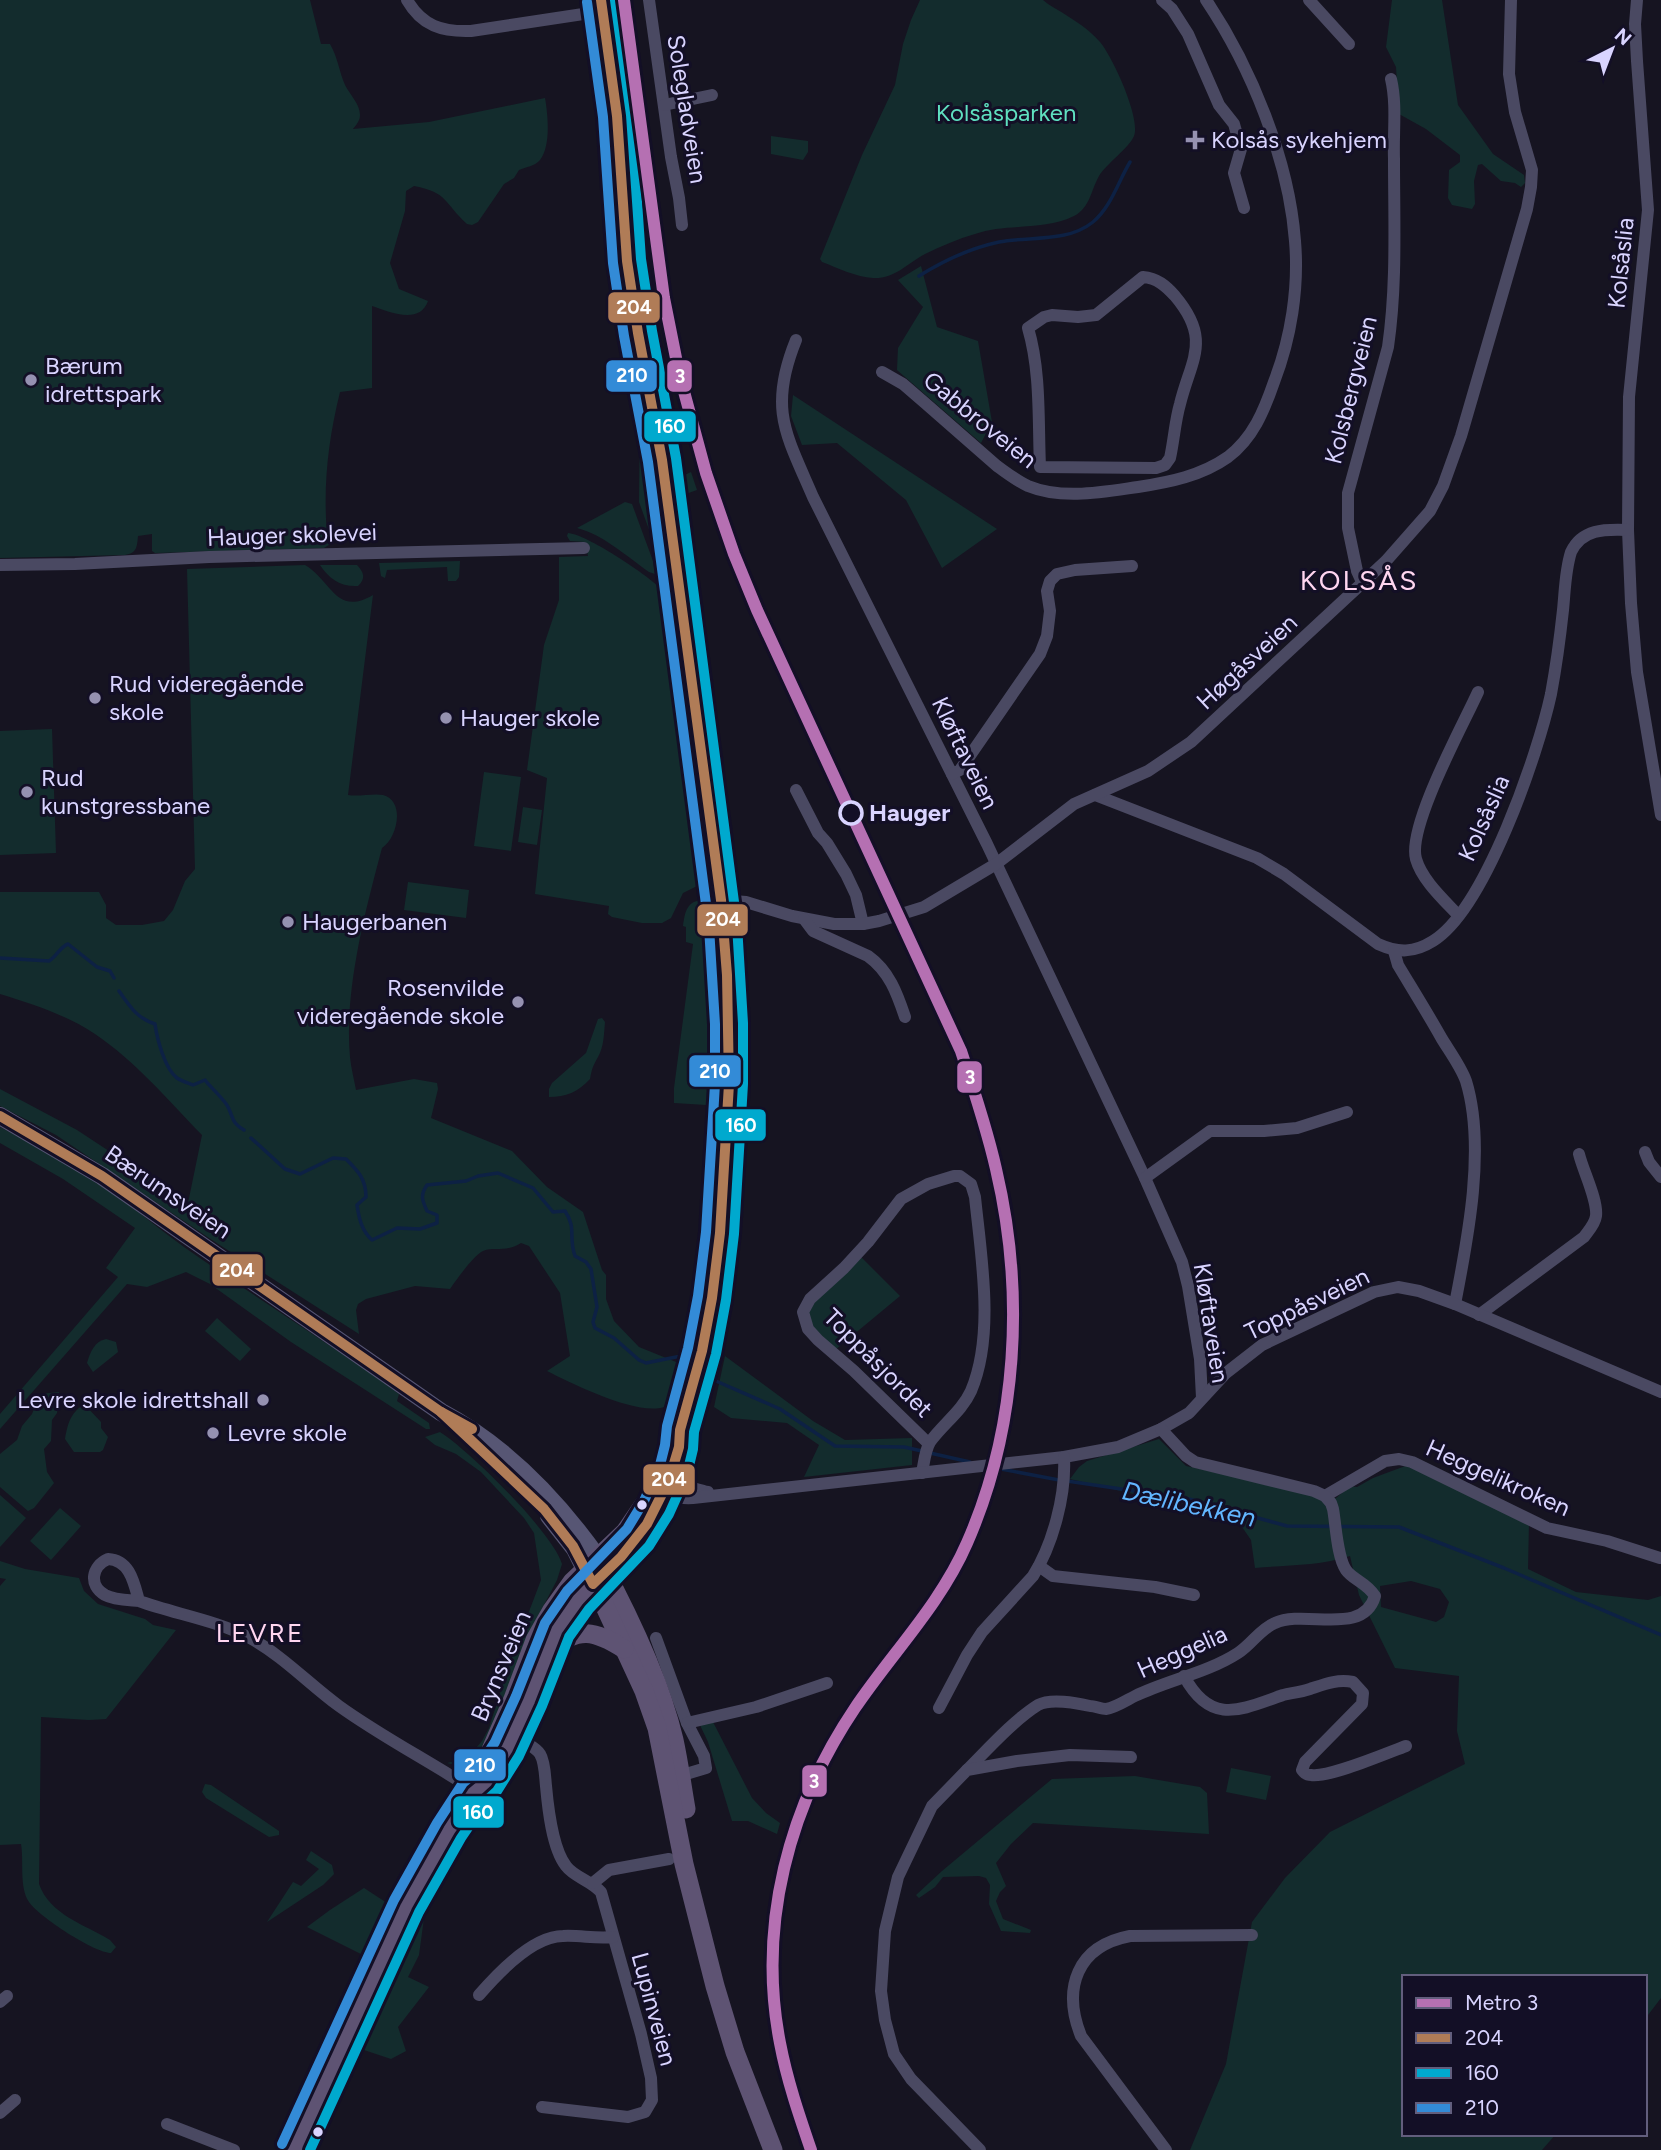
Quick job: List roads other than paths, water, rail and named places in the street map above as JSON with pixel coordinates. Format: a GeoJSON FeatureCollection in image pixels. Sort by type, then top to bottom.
{"type":"FeatureCollection","features":[{"type":"Feature","properties":{"kind":"main road","name":"Brynsveien"},"geometry":{"type":"LineString","coordinates":[[295,2150],[407,1906],[440,1845],[475,1791],[478,1777],[507,1734],[557,1630],[610,1548],[661,1486],[671,1443],[680,1430],[697,1370],[712,1298],[723,1200],[729,1084],[729,1024],[721,900],[662,460],[627,261],[617,116],[602,6]]}},
{"type":"Feature","properties":{"kind":"main road","name":"Bærumsveien"},"geometry":{"type":"LineString","coordinates":[[0,1116],[102,1176],[441,1412],[527,1490],[595,1571],[637,1637],[674,1739],[674,1777]]}},
{"type":"Feature","properties":{"kind":"main road","name":"Brynsveien"},"geometry":{"type":"LineString","coordinates":[[507,1734],[544,1622],[572,1582],[595,1571]]}},
{"type":"Feature","properties":{"kind":"main road","name":"Bærumsveien"},"geometry":{"type":"LineString","coordinates":[[595,1571],[624,1649],[645,1691],[674,1777],[692,1861],[693,1894],[728,2029],[749,2091],[774,2150]]}},
{"type":"Feature","properties":{"kind":"main road"},"geometry":{"type":"LineString","coordinates":[[549,1650],[561,1640],[581,1633],[602,1636],[624,1649]]}},
{"type":"Feature","properties":{"kind":"street"},"geometry":{"type":"LineString","coordinates":[[407,0],[416,14],[428,24],[452,32],[602,6]]}},
{"type":"Feature","properties":{"kind":"street","name":"Solegladveien"},"geometry":{"type":"LineString","coordinates":[[649,0],[682,225]]}},
{"type":"Feature","properties":{"kind":"street"},"geometry":{"type":"LineString","coordinates":[[1162,0],[1172,9],[1188,34],[1219,105],[1234,124],[1241,149],[1234,173],[1244,208]]}},
{"type":"Feature","properties":{"kind":"street","name":"Gabbroveien"},"geometry":{"type":"LineString","coordinates":[[882,372],[903,384],[997,466],[1027,485],[1057,493],[1112,491],[1198,474],[1228,457],[1254,430],[1278,372],[1290,328],[1296,242],[1285,181],[1262,111],[1226,30],[1206,0]]}},
{"type":"Feature","properties":{"kind":"street"},"geometry":{"type":"LineString","coordinates":[[1309,0],[1349,44]]}},
{"type":"Feature","properties":{"kind":"street","name":"Høgåsveien"},"geometry":{"type":"LineString","coordinates":[[721,900],[746,902],[804,919],[834,924],[879,921],[937,900],[996,864],[1065,811],[1148,771],[1192,742],[1412,533],[1430,511],[1458,446],[1527,209],[1532,170],[1515,112],[1509,74],[1511,0]]}},
{"type":"Feature","properties":{"kind":"street","name":"Kolsåslia"},"geometry":{"type":"LineString","coordinates":[[1637,0],[1635,23],[1648,210],[1629,397],[1628,530],[1637,672],[1661,815]]}},
{"type":"Feature","properties":{"kind":"street","name":"Kolsbergveien"},"geometry":{"type":"LineString","coordinates":[[1362,582],[1348,528],[1348,493],[1391,331],[1395,237],[1395,106],[1391,79]]}},
{"type":"Feature","properties":{"kind":"street"},"geometry":{"type":"LineString","coordinates":[[664,105],[712,95]]}},
{"type":"Feature","properties":{"kind":"street"},"geometry":{"type":"LineString","coordinates":[[1038,489],[1040,467],[1037,388],[1028,328],[1052,315],[1096,315],[1143,277],[1160,282],[1170,290],[1183,308],[1197,341],[1191,375],[1181,400],[1170,458],[1165,465],[1156,468],[1040,467]]}},
{"type":"Feature","properties":{"kind":"street","name":"Kløftaveien"},"geometry":{"type":"LineString","coordinates":[[796,340],[781,391],[781,415],[788,438],[813,497],[996,864],[1182,1262],[1200,1359],[1202,1398]]}},
{"type":"Feature","properties":{"kind":"street","name":"Kolsåslia"},"geometry":{"type":"LineString","coordinates":[[1394,951],[1405,951],[1431,943],[1442,935],[1486,871],[1508,825],[1545,717],[1554,677],[1571,552],[1574,545],[1586,534],[1597,530],[1628,530]]}},
{"type":"Feature","properties":{"kind":"street","name":"Hauger skolevei"},"geometry":{"type":"LineString","coordinates":[[0,565],[584,548]]}},
{"type":"Feature","properties":{"kind":"street"},"geometry":{"type":"LineString","coordinates":[[952,774],[960,770],[1040,654],[1048,636],[1047,592],[1050,581],[1057,574],[1075,570],[1132,566]]}},
{"type":"Feature","properties":{"kind":"street","name":"Kolsåslia"},"geometry":{"type":"LineString","coordinates":[[1458,915],[1418,866],[1415,844],[1424,812],[1478,692]]}},
{"type":"Feature","properties":{"kind":"street"},"geometry":{"type":"LineString","coordinates":[[796,790],[818,833],[827,843],[851,885],[863,923]]}},
{"type":"Feature","properties":{"kind":"street"},"geometry":{"type":"LineString","coordinates":[[1095,795],[1257,858],[1284,874],[1365,936],[1394,951],[1398,965],[1465,1079],[1471,1104],[1476,1140],[1474,1174],[1455,1304]]}},
{"type":"Feature","properties":{"kind":"street","name":"Høgåsveien"},"geometry":{"type":"LineString","coordinates":[[804,919],[813,931],[876,962],[894,988],[905,1017]]}},
{"type":"Feature","properties":{"kind":"street"},"geometry":{"type":"LineString","coordinates":[[1144,1178],[1210,1131],[1297,1128],[1347,1112]]}},
{"type":"Feature","properties":{"kind":"street"},"geometry":{"type":"LineString","coordinates":[[1646,1152],[1649,1162],[1661,1177]]}},
{"type":"Feature","properties":{"kind":"street"},"geometry":{"type":"LineString","coordinates":[[1479,1315],[1584,1237],[1593,1224],[1595,1205],[1579,1154]]}},
{"type":"Feature","properties":{"kind":"street","name":"Toppåsjordet"},"geometry":{"type":"LineString","coordinates":[[922,1473],[929,1444],[966,1401],[977,1372],[982,1346],[983,1301],[975,1197],[971,1184],[960,1176],[928,1184],[901,1199],[868,1242],[810,1299],[803,1312],[808,1329],[818,1340],[929,1444]]}},
{"type":"Feature","properties":{"kind":"street","name":"Toppåsveien"},"geometry":{"type":"LineString","coordinates":[[661,1486],[681,1498],[719,1495],[1064,1457],[1118,1447],[1161,1429],[1188,1413],[1226,1373],[1262,1345],[1374,1292],[1398,1287],[1419,1291],[1455,1304],[1661,1392]]}},
{"type":"Feature","properties":{"kind":"street"},"geometry":{"type":"LineString","coordinates":[[1161,1429],[1195,1462],[1287,1483],[1328,1499]]}},
{"type":"Feature","properties":{"kind":"street"},"geometry":{"type":"LineString","coordinates":[[939,1708],[982,1632],[1039,1566],[1049,1542],[1062,1494],[1064,1457]]}},
{"type":"Feature","properties":{"kind":"street","name":"Heggelikroken"},"geometry":{"type":"LineString","coordinates":[[1328,1499],[1385,1461],[1412,1462],[1547,1528],[1607,1541],[1660,1558]]}},
{"type":"Feature","properties":{"kind":"street","name":"Heggelia"},"geometry":{"type":"LineString","coordinates":[[980,2150],[911,2079],[894,2054],[885,2020],[881,1991],[885,1931],[898,1877],[932,1806],[1012,1727],[1038,1706],[1054,1702],[1106,1709],[1153,1687],[1226,1660],[1242,1650],[1264,1629],[1277,1622],[1294,1618],[1354,1618],[1367,1612],[1375,1596],[1363,1582],[1352,1576],[1342,1562],[1328,1499]]}},
{"type":"Feature","properties":{"kind":"street"},"geometry":{"type":"LineString","coordinates":[[1039,1566],[1054,1576],[1155,1587],[1194,1595]]}},
{"type":"Feature","properties":{"kind":"street"},"geometry":{"type":"LineString","coordinates":[[139,1601],[234,1630],[252,1639],[360,1721],[475,1791]]}},
{"type":"Feature","properties":{"kind":"street"},"geometry":{"type":"LineString","coordinates":[[656,1638],[687,1723],[704,1756],[706,1768],[674,1777]]}},
{"type":"Feature","properties":{"kind":"street"},"geometry":{"type":"LineString","coordinates":[[1184,1676],[1201,1701],[1221,1709],[1233,1710],[1249,1708],[1333,1681],[1353,1682],[1363,1693],[1362,1704],[1305,1762],[1302,1770],[1311,1776],[1365,1762],[1406,1746]]}},
{"type":"Feature","properties":{"kind":"street"},"geometry":{"type":"LineString","coordinates":[[687,1723],[756,1707],[827,1683]]}},
{"type":"Feature","properties":{"kind":"street"},"geometry":{"type":"LineString","coordinates":[[507,1734],[540,1754],[549,1810],[559,1852],[566,1867],[593,1883],[609,1870],[669,1858]]}},
{"type":"Feature","properties":{"kind":"street"},"geometry":{"type":"LineString","coordinates":[[967,1770],[1070,1755],[1130,1757]]}},
{"type":"Feature","properties":{"kind":"street","name":"Lupinveien"},"geometry":{"type":"LineString","coordinates":[[542,2107],[628,2117],[645,2112],[652,2100],[651,2078],[641,2034],[601,1892],[593,1883]]}},
{"type":"Feature","properties":{"kind":"street","name":"Lupinveien"},"geometry":{"type":"LineString","coordinates":[[479,1995],[492,1980],[533,1945],[546,1939],[563,1936],[597,1939],[613,1937]]}},
{"type":"Feature","properties":{"kind":"street"},"geometry":{"type":"LineString","coordinates":[[1166,2150],[1081,2036],[1074,2018],[1072,1999],[1078,1970],[1092,1954],[1114,1939],[1130,1936],[1252,1936]]}},
{"type":"Feature","properties":{"kind":"street"},"geometry":{"type":"LineString","coordinates":[[0,2113],[16,2100]]}},
{"type":"Feature","properties":{"kind":"street"},"geometry":{"type":"LineString","coordinates":[[167,2124],[234,2150]]}},
{"type":"Feature","properties":{"kind":"waterway"},"geometry":{"type":"LineString","coordinates":[[919,276],[978,248],[1011,240],[1060,236],[1083,229],[1105,209],[1130,162]]}},
{"type":"Feature","properties":{"kind":"waterway","name":"Dælibekken"},"geometry":{"type":"LineString","coordinates":[[0,958],[49,961],[68,944],[97,967],[110,971],[114,978]]}},
{"type":"Feature","properties":{"kind":"waterway","name":"Dælibekken"},"geometry":{"type":"LineString","coordinates":[[119,991],[130,1007],[155,1024],[162,1053],[173,1074],[193,1085],[205,1080],[226,1104],[235,1122],[244,1130]]}},
{"type":"Feature","properties":{"kind":"waterway","name":"Dælibekken"},"geometry":{"type":"LineString","coordinates":[[251,1138],[285,1169],[300,1174],[333,1158],[346,1159],[365,1185],[366,1197],[357,1205],[362,1224],[372,1240],[397,1228],[420,1229],[437,1223],[437,1215],[427,1211],[423,1201],[423,1192],[427,1185],[466,1181],[498,1173],[533,1188],[553,1212],[565,1211],[569,1217],[575,1256],[586,1262],[591,1269],[597,1307],[593,1322],[595,1328],[614,1338],[646,1363],[681,1356]]}},
{"type":"Feature","properties":{"kind":"waterway","name":"Dælibekken"},"geometry":{"type":"LineString","coordinates":[[716,1381],[780,1409],[835,1446],[904,1447],[922,1451]]}},
{"type":"Feature","properties":{"kind":"waterway","name":"Dælibekken"},"geometry":{"type":"LineString","coordinates":[[930,1453],[970,1462]]}},
{"type":"Feature","properties":{"kind":"waterway","name":"Dælibekken"},"geometry":{"type":"LineString","coordinates":[[1001,1469],[1059,1480]]}},
{"type":"Feature","properties":{"kind":"waterway","name":"Dælibekken"},"geometry":{"type":"LineString","coordinates":[[1067,1481],[1189,1499],[1287,1526],[1399,1527],[1504,1568],[1661,1635]]}},
{"type":"Feature","properties":{"kind":"metro line","name":"3"},"geometry":{"type":"LineString","coordinates":[[624,0],[664,298],[679,373],[706,473],[757,610],[961,1051],[996,1169],[1011,1263],[1013,1311],[1006,1406],[984,1499],[956,1566],[915,1628],[855,1708],[832,1746],[812,1785],[784,1868],[776,1911],[774,1999],[786,2070],[811,2150]]}},
{"type":"Feature","properties":{"kind":"place","name":"Kolsås sykehjem"},"geometry":{"type":"Point","coordinates":[1195,140]}},
{"type":"Feature","properties":{"kind":"place","name":"Bærum idrettspark"},"geometry":{"type":"Point","coordinates":[31,380]}},
{"type":"Feature","properties":{"kind":"place","name":"Rud videregående skole"},"geometry":{"type":"Point","coordinates":[95,698]}},
{"type":"Feature","properties":{"kind":"place","name":"Hauger skole"},"geometry":{"type":"Point","coordinates":[446,718]}},
{"type":"Feature","properties":{"kind":"place","name":"Rud kunstgressbane"},"geometry":{"type":"Point","coordinates":[27,792]}},
{"type":"Feature","properties":{"kind":"place","name":"Hauger"},"geometry":{"type":"Point","coordinates":[851,813]}},
{"type":"Feature","properties":{"kind":"place","name":"Haugerbanen"},"geometry":{"type":"Point","coordinates":[288,922]}},
{"type":"Feature","properties":{"kind":"place","name":"Rosenvilde videregående skole"},"geometry":{"type":"Point","coordinates":[518,1002]}},
{"type":"Feature","properties":{"kind":"place","name":"Levre skole idrettshall"},"geometry":{"type":"Point","coordinates":[263,1400]}},
{"type":"Feature","properties":{"kind":"place","name":"Levre skole"},"geometry":{"type":"Point","coordinates":[213,1433]}},
{"type":"Feature","properties":{"kind":"district","name":"KOLSÅS"},"geometry":{"type":"Point","coordinates":[1359,580]}},
{"type":"Feature","properties":{"kind":"district","name":"LEVRE"},"geometry":{"type":"Point","coordinates":[260,1633]}},
{"type":"Feature","properties":{"kind":"park label","name":"Kolsåsparken"},"geometry":{"type":"Point","coordinates":[1006,113]}}]}
